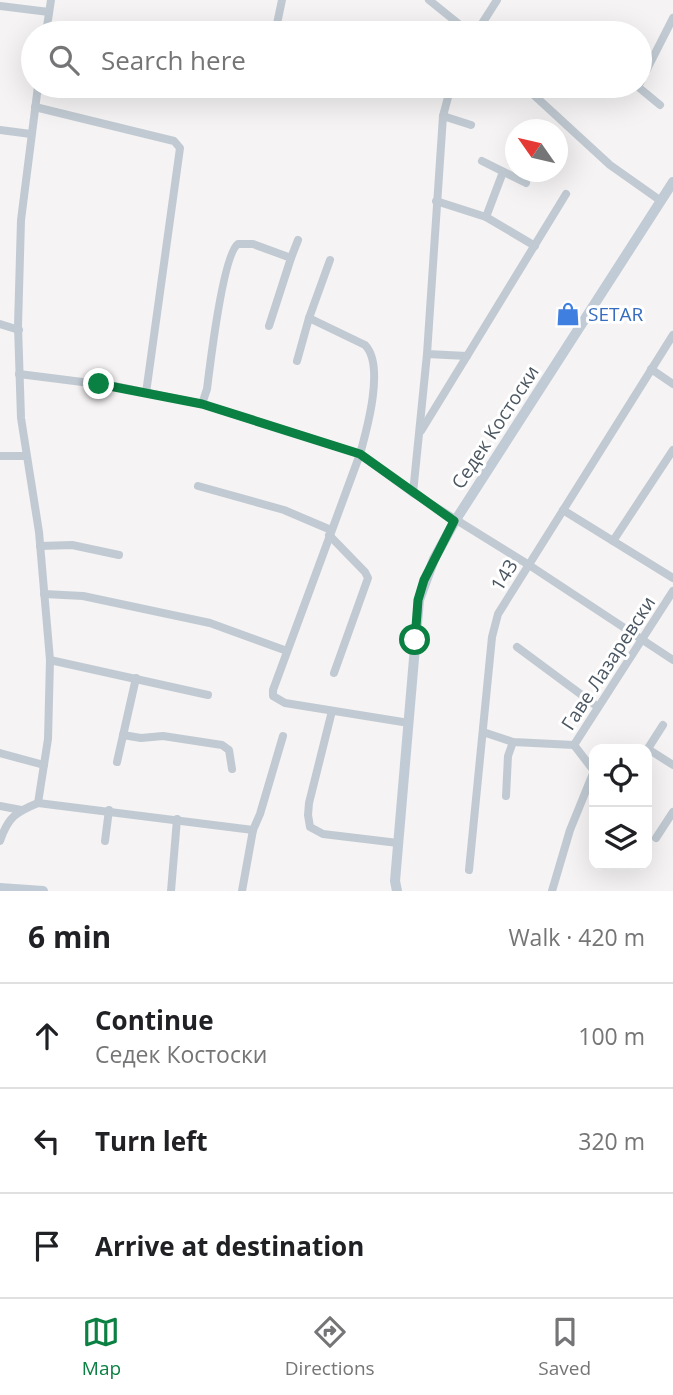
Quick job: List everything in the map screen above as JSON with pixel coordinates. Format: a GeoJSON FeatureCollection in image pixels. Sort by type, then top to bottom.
{"type":"FeatureCollection","features":[{"type":"Feature","properties":{"kind":"main road","name":"Седек Костоски"},"geometry":{"type":"LineString","coordinates":[[394,887],[410,723],[418,600],[434,559],[454,521],[673,183]]}},
{"type":"Feature","properties":{"kind":"main road"},"geometry":{"type":"LineString","coordinates":[[661,201],[673,209]]}},
{"type":"Feature","properties":{"kind":"main road"},"geometry":{"type":"LineString","coordinates":[[0,888],[43,891]]}},
{"type":"Feature","properties":{"kind":"street"},"geometry":{"type":"LineString","coordinates":[[48,21],[51,0]]}},
{"type":"Feature","properties":{"kind":"street"},"geometry":{"type":"LineString","coordinates":[[278,21],[282,0]]}},
{"type":"Feature","properties":{"kind":"street"},"geometry":{"type":"LineString","coordinates":[[429,0],[455,21]]}},
{"type":"Feature","properties":{"kind":"street"},"geometry":{"type":"LineString","coordinates":[[483,21],[496,0]]}},
{"type":"Feature","properties":{"kind":"street"},"geometry":{"type":"LineString","coordinates":[[0,6],[49,12]]}},
{"type":"Feature","properties":{"kind":"street"},"geometry":{"type":"LineString","coordinates":[[652,58],[673,18]]}},
{"type":"Feature","properties":{"kind":"street"},"geometry":{"type":"LineString","coordinates":[[36,98],[21,220],[19,374],[26,456],[40,546],[50,660],[48,739],[38,803]]}},
{"type":"Feature","properties":{"kind":"street"},"geometry":{"type":"LineString","coordinates":[[413,494],[427,354],[443,116],[448,98]]}},
{"type":"Feature","properties":{"kind":"street"},"geometry":{"type":"LineString","coordinates":[[537,98],[610,165],[661,201]]}},
{"type":"Feature","properties":{"kind":"street"},"geometry":{"type":"LineString","coordinates":[[652,98],[660,105]]}},
{"type":"Feature","properties":{"kind":"street"},"geometry":{"type":"LineString","coordinates":[[35,107],[174,141],[180,148],[146,393]]}},
{"type":"Feature","properties":{"kind":"street"},"geometry":{"type":"LineString","coordinates":[[443,116],[471,125]]}},
{"type":"Feature","properties":{"kind":"street"},"geometry":{"type":"LineString","coordinates":[[0,130],[31,134]]}},
{"type":"Feature","properties":{"kind":"street"},"geometry":{"type":"LineString","coordinates":[[482,161],[526,183]]}},
{"type":"Feature","properties":{"kind":"street"},"geometry":{"type":"LineString","coordinates":[[486,217],[503,172]]}},
{"type":"Feature","properties":{"kind":"street"},"geometry":{"type":"LineString","coordinates":[[419,435],[566,194]]}},
{"type":"Feature","properties":{"kind":"street"},"geometry":{"type":"LineString","coordinates":[[436,201],[486,217],[534,246]]}},
{"type":"Feature","properties":{"kind":"street"},"geometry":{"type":"LineString","coordinates":[[268,326],[298,240]]}},
{"type":"Feature","properties":{"kind":"street"},"geometry":{"type":"LineString","coordinates":[[202,404],[207,389],[231,251],[238,244],[249,244],[291,258]]}},
{"type":"Feature","properties":{"kind":"street"},"geometry":{"type":"LineString","coordinates":[[297,361],[309,317],[330,260]]}},
{"type":"Feature","properties":{"kind":"street"},"geometry":{"type":"LineString","coordinates":[[309,317],[345,333],[371,351],[371,416],[360,454],[273,696],[285,704],[410,723]]}},
{"type":"Feature","properties":{"kind":"street"},"geometry":{"type":"LineString","coordinates":[[0,324],[19,330]]}},
{"type":"Feature","properties":{"kind":"street","name":"143"},"geometry":{"type":"LineString","coordinates":[[469,870],[492,637],[498,614],[673,335]]}},
{"type":"Feature","properties":{"kind":"street"},"geometry":{"type":"LineString","coordinates":[[427,354],[467,356]]}},
{"type":"Feature","properties":{"kind":"street"},"geometry":{"type":"LineString","coordinates":[[651,369],[673,384]]}},
{"type":"Feature","properties":{"kind":"street"},"geometry":{"type":"LineString","coordinates":[[19,374],[114,386],[202,404],[360,454],[454,521],[529,565],[673,660]]}},
{"type":"Feature","properties":{"kind":"street"},"geometry":{"type":"LineString","coordinates":[[422,405],[433,410]]}},
{"type":"Feature","properties":{"kind":"street"},"geometry":{"type":"LineString","coordinates":[[613,541],[673,450]]}},
{"type":"Feature","properties":{"kind":"street"},"geometry":{"type":"LineString","coordinates":[[0,456],[26,456]]}},
{"type":"Feature","properties":{"kind":"street"},"geometry":{"type":"LineString","coordinates":[[198,486],[284,510],[330,532],[365,572],[368,578],[334,673]]}},
{"type":"Feature","properties":{"kind":"street"},"geometry":{"type":"LineString","coordinates":[[563,510],[673,579]]}},
{"type":"Feature","properties":{"kind":"street"},"geometry":{"type":"LineString","coordinates":[[40,546],[72,545],[119,555]]}},
{"type":"Feature","properties":{"kind":"street","name":"Гаве Лазаревски"},"geometry":{"type":"LineString","coordinates":[[483,732],[513,742],[574,745],[673,591]]}},
{"type":"Feature","properties":{"kind":"street"},"geometry":{"type":"LineString","coordinates":[[44,594],[83,596],[210,623],[287,651]]}},
{"type":"Feature","properties":{"kind":"street"},"geometry":{"type":"LineString","coordinates":[[517,647],[598,707]]}},
{"type":"Feature","properties":{"kind":"street"},"geometry":{"type":"LineString","coordinates":[[50,660],[208,695]]}},
{"type":"Feature","properties":{"kind":"street"},"geometry":{"type":"LineString","coordinates":[[117,762],[136,678]]}},
{"type":"Feature","properties":{"kind":"street"},"geometry":{"type":"LineString","coordinates":[[332,711],[310,803],[310,827],[323,834],[398,843]]}},
{"type":"Feature","properties":{"kind":"street"},"geometry":{"type":"LineString","coordinates":[[651,744],[663,725]]}},
{"type":"Feature","properties":{"kind":"street"},"geometry":{"type":"LineString","coordinates":[[123,734],[141,738],[163,736],[222,745],[229,750],[232,769]]}},
{"type":"Feature","properties":{"kind":"street"},"geometry":{"type":"LineString","coordinates":[[242,891],[253,830],[283,736]]}},
{"type":"Feature","properties":{"kind":"street"},"geometry":{"type":"LineString","coordinates":[[506,796],[508,756],[513,742]]}},
{"type":"Feature","properties":{"kind":"street"},"geometry":{"type":"LineString","coordinates":[[552,891],[570,830],[594,771],[574,745]]}},
{"type":"Feature","properties":{"kind":"street"},"geometry":{"type":"LineString","coordinates":[[0,753],[44,765]]}},
{"type":"Feature","properties":{"kind":"street"},"geometry":{"type":"LineString","coordinates":[[652,753],[673,765]]}},
{"type":"Feature","properties":{"kind":"street"},"geometry":{"type":"LineString","coordinates":[[0,841],[10,818],[38,803],[253,830]]}},
{"type":"Feature","properties":{"kind":"street"},"geometry":{"type":"LineString","coordinates":[[0,806],[21,810]]}},
{"type":"Feature","properties":{"kind":"street"},"geometry":{"type":"LineString","coordinates":[[106,841],[109,810]]}},
{"type":"Feature","properties":{"kind":"street"},"geometry":{"type":"LineString","coordinates":[[656,838],[673,812]]}},
{"type":"Feature","properties":{"kind":"street"},"geometry":{"type":"LineString","coordinates":[[171,891],[177,820]]}},
{"type":"Feature","properties":{"kind":"place","name":"SETAR"},"geometry":{"type":"Point","coordinates":[568,314]}},
{"type":"Feature","properties":{"kind":"route"},"geometry":{"type":"LineString","coordinates":[[99,384],[202,404],[360,454],[454,521],[424,580],[418,600],[415,640]]}}]}
